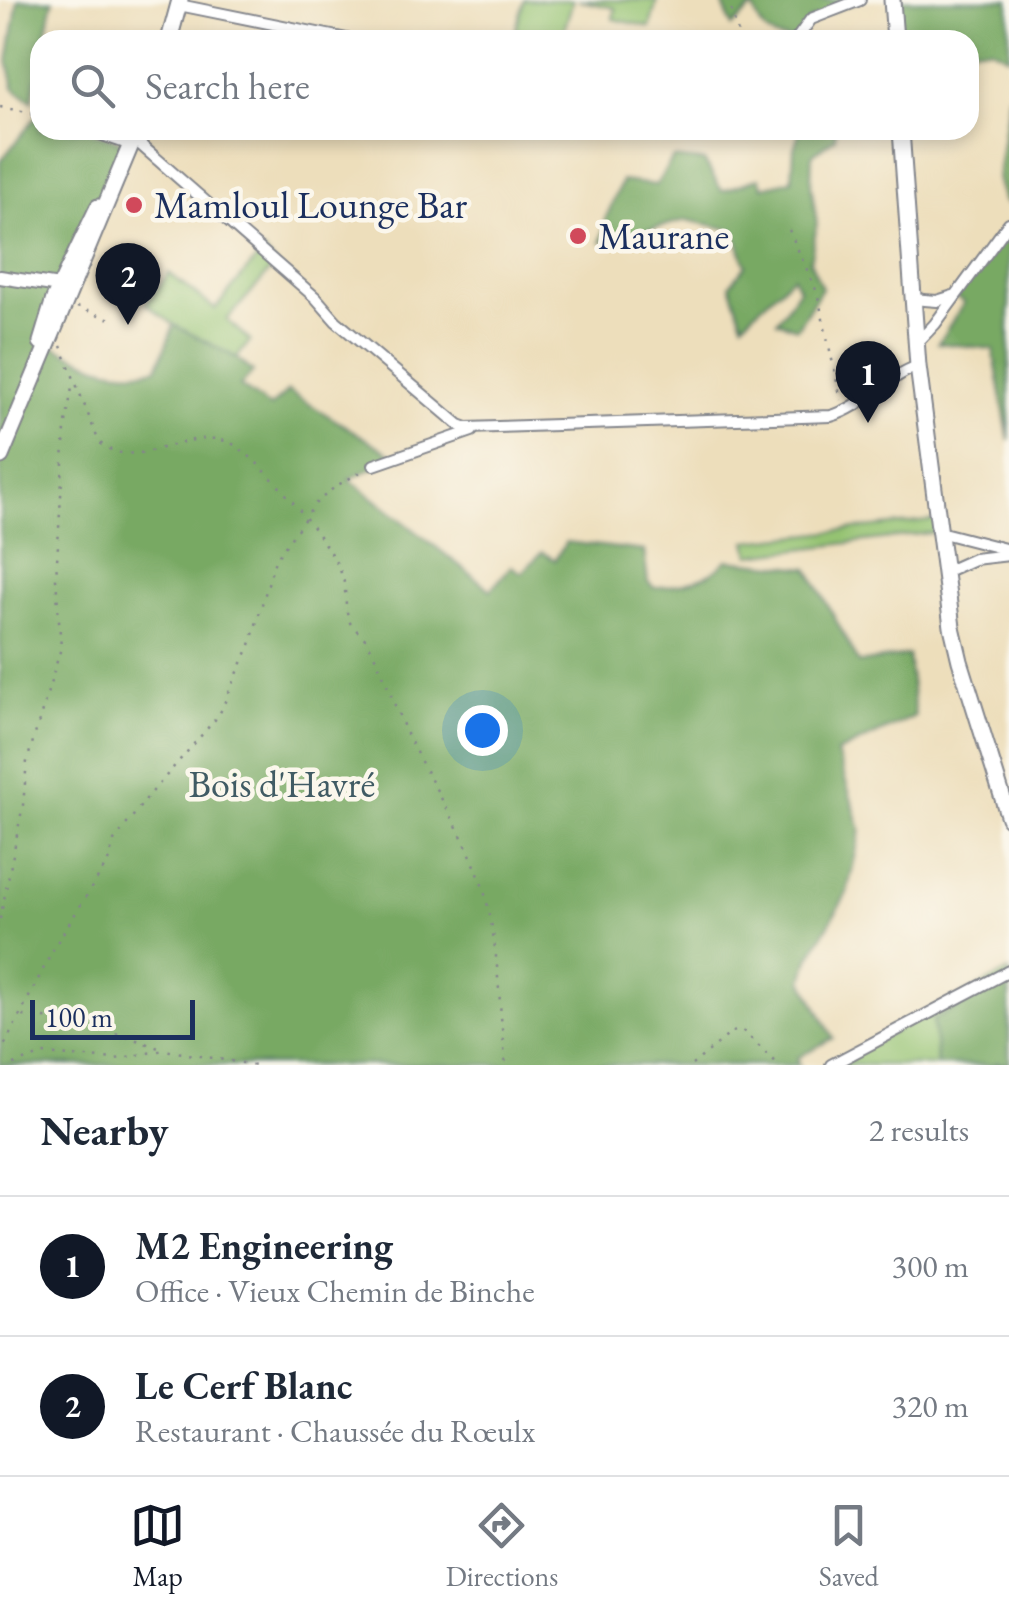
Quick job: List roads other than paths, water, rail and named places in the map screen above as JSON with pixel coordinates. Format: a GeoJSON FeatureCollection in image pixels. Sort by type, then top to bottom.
{"type":"FeatureCollection","features":[{"type":"Feature","properties":{"kind":"main road"},"geometry":{"type":"LineString","coordinates":[[892,0],[895,30]]}},
{"type":"Feature","properties":{"kind":"main road"},"geometry":{"type":"LineString","coordinates":[[172,30],[180,2]]}},
{"type":"Feature","properties":{"kind":"main road"},"geometry":{"type":"LineString","coordinates":[[0,457],[48,334],[133,140]]}},
{"type":"Feature","properties":{"kind":"main road"},"geometry":{"type":"LineString","coordinates":[[902,140],[918,366],[945,572],[960,662],[1009,818]]}},
{"type":"Feature","properties":{"kind":"street"},"geometry":{"type":"LineString","coordinates":[[804,30],[811,20],[860,0]]}},
{"type":"Feature","properties":{"kind":"street"},"geometry":{"type":"LineString","coordinates":[[180,2],[307,30]]}},
{"type":"Feature","properties":{"kind":"street"},"geometry":{"type":"LineString","coordinates":[[136,140],[316,298],[336,321],[459,425],[478,429],[831,416],[918,366]]}},
{"type":"Feature","properties":{"kind":"street"},"geometry":{"type":"LineString","coordinates":[[916,344],[1009,223]]}},
{"type":"Feature","properties":{"kind":"street"},"geometry":{"type":"LineString","coordinates":[[0,277],[66,292]]}},
{"type":"Feature","properties":{"kind":"street"},"geometry":{"type":"LineString","coordinates":[[912,299],[937,301],[954,296]]}},
{"type":"Feature","properties":{"kind":"street"},"geometry":{"type":"LineString","coordinates":[[374,466],[478,429]]}},
{"type":"Feature","properties":{"kind":"street"},"geometry":{"type":"LineString","coordinates":[[939,532],[1009,552]]}},
{"type":"Feature","properties":{"kind":"street"},"geometry":{"type":"LineString","coordinates":[[945,572],[1009,552]]}},
{"type":"Feature","properties":{"kind":"street"},"geometry":{"type":"LineString","coordinates":[[831,1065],[1009,970]]}},
{"type":"Feature","properties":{"kind":"place","name":"Mamloul Lounge Bar"},"geometry":{"type":"Point","coordinates":[134,205]}},
{"type":"Feature","properties":{"kind":"place","name":"Maurane"},"geometry":{"type":"Point","coordinates":[578,236]}},
{"type":"Feature","properties":{"kind":"place","name":"Le Cerf Blanc"},"geometry":{"type":"Point","coordinates":[128,325]}},
{"type":"Feature","properties":{"kind":"place","name":"M2 Engineering"},"geometry":{"type":"Point","coordinates":[868,423]}},
{"type":"Feature","properties":{"kind":"park label","name":"Bois d'Havré"},"geometry":{"type":"Point","coordinates":[282,784]}}]}
